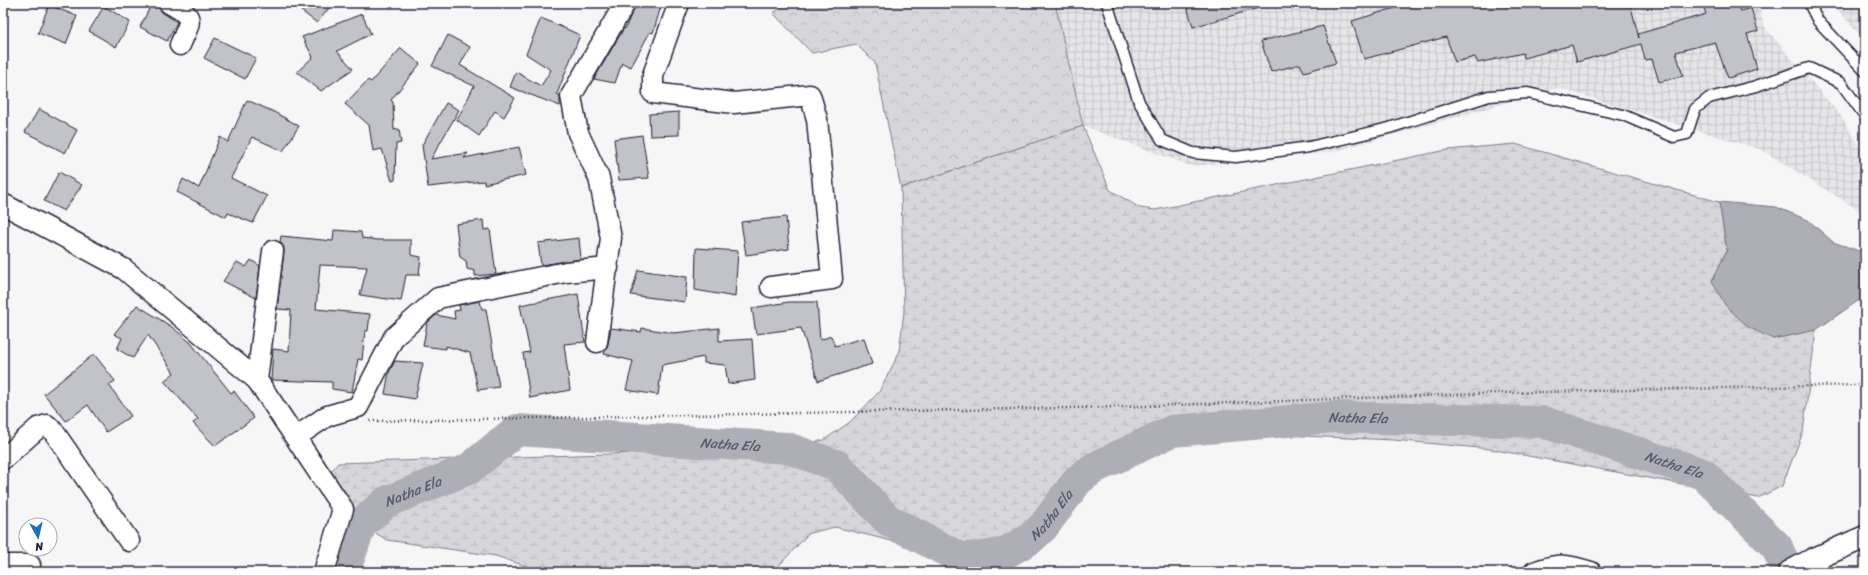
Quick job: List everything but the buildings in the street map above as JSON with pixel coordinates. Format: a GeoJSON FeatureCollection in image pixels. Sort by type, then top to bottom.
{"type":"FeatureCollection","features":[{"type":"Feature","properties":{"kind":"street"},"geometry":{"type":"LineString","coordinates":[[169,3],[186,13],[189,17],[190,21],[180,45]]}},
{"type":"Feature","properties":{"kind":"street"},"geometry":{"type":"LineString","coordinates":[[597,342],[611,238],[599,178],[578,133],[571,96],[625,3]]}},
{"type":"Feature","properties":{"kind":"street"},"geometry":{"type":"LineString","coordinates":[[679,3],[653,75],[653,93],[734,103],[810,95],[817,119],[832,279],[771,287]]}},
{"type":"Feature","properties":{"kind":"street"},"geometry":{"type":"LineString","coordinates":[[3,204],[124,269],[257,380],[343,510],[324,572]]}},
{"type":"Feature","properties":{"kind":"street"},"geometry":{"type":"LineString","coordinates":[[257,380],[274,250]]}},
{"type":"Feature","properties":{"kind":"street"},"geometry":{"type":"LineString","coordinates":[[296,437],[327,416],[358,407],[394,337],[438,298],[566,272],[608,268]]}},
{"type":"Feature","properties":{"kind":"street"},"geometry":{"type":"LineString","coordinates":[[3,459],[38,428],[47,425],[54,432],[129,541]]}},
{"type":"Feature","properties":{"kind":"street"},"geometry":{"type":"LineString","coordinates":[[1790,572],[1812,560],[1865,537]]}},
{"type":"Feature","properties":{"kind":"street"},"geometry":{"type":"LineString","coordinates":[[3,565],[30,565]]}},
{"type":"Feature","properties":{"kind":"street"},"geometry":{"type":"LineString","coordinates":[[1534,572],[1549,566],[1567,565],[1590,572]]}},
{"type":"Feature","properties":{"kind":"lane"},"geometry":{"type":"LineString","coordinates":[[1107,3],[1139,102],[1162,140],[1193,153],[1236,157],[1309,147],[1389,128],[1490,96],[1528,94],[1623,115],[1674,136],[1687,134],[1695,109],[1709,98],[1756,86],[1809,68],[1841,83],[1865,116]]}},
{"type":"Feature","properties":{"kind":"lane"},"geometry":{"type":"LineString","coordinates":[[1809,3],[1818,21],[1865,71]]}},
{"type":"Feature","properties":{"kind":"path"},"geometry":{"type":"LineString","coordinates":[[367,421],[1120,407],[1499,393],[1859,385]]}},
{"type":"Feature","properties":{"kind":"shaded area"},"geometry":{"type":"Polygon","coordinates":[[[1055,3],[1758,3],[1764,26],[1841,116],[1865,156],[1865,214],[1762,150],[1558,88],[1332,152],[1191,166],[1083,126],[1055,3]]]}},
{"type":"Feature","properties":{"kind":"shaded area"},"geometry":{"type":"Polygon","coordinates":[[[1832,3],[1865,3],[1865,41],[1832,3]]]}},
{"type":"Feature","properties":{"kind":"shaded area"},"geometry":{"type":"Polygon","coordinates":[[[1719,202],[1776,207],[1808,220],[1833,242],[1865,253],[1865,296],[1816,330],[1773,339],[1748,327],[1725,305],[1712,281],[1727,250],[1719,202]]]}},
{"type":"Feature","properties":{"kind":"green space"},"geometry":{"type":"Polygon","coordinates":[[[789,3],[1055,3],[1083,126],[901,188],[875,63],[856,44],[812,53],[773,13],[789,3]]]}},
{"type":"Feature","properties":{"kind":"green space"},"geometry":{"type":"Polygon","coordinates":[[[1083,126],[1110,190],[1140,208],[1155,210],[1447,150],[1515,144],[1719,202],[1727,250],[1712,281],[1773,339],[1816,330],[1803,432],[1782,486],[1758,498],[1490,449],[1393,440],[1281,435],[1201,439],[1153,446],[1094,468],[1078,480],[1043,527],[1030,539],[1005,553],[983,557],[960,558],[835,527],[809,533],[773,572],[543,572],[496,556],[387,540],[361,524],[328,489],[326,478],[338,463],[787,448],[824,440],[850,422],[879,392],[899,353],[904,311],[901,188],[1083,126]]]}},
{"type":"Feature","properties":{"kind":"waterway","name":"Natha Ela"},"geometry":{"type":"LineString","coordinates":[[344,572],[361,524],[386,502],[469,469],[517,430],[787,448],[836,465],[888,520],[960,558],[983,557],[1005,553],[1030,539],[1043,527],[1078,480],[1094,468],[1172,431],[1334,417],[1543,422],[1703,474],[1777,547],[1787,572]]}}]}
